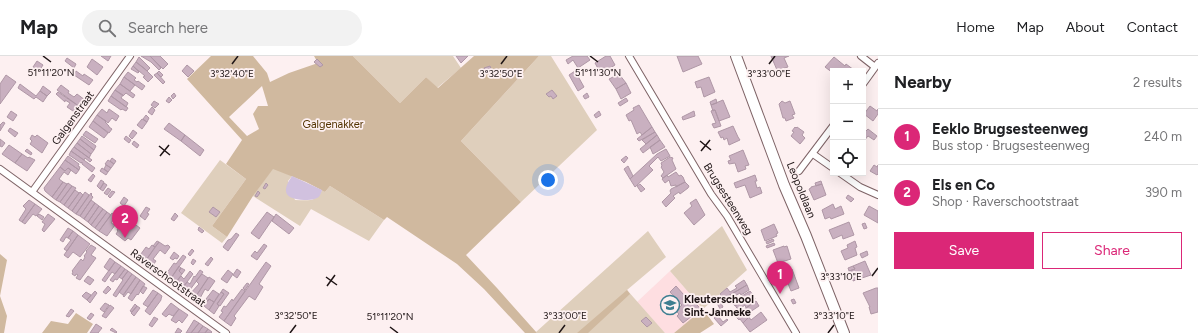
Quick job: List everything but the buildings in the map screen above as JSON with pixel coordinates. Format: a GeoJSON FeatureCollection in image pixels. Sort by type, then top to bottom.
{"type":"FeatureCollection","features":[{"type":"Feature","properties":{"kind":"main road","name":"Leopoldlaan"},"geometry":{"type":"LineString","coordinates":[[736,56],[784,185],[806,236],[844,333]]}},
{"type":"Feature","properties":{"kind":"street","name":"Galgenstraat"},"geometry":{"type":"LineString","coordinates":[[32,192],[130,56]]}},
{"type":"Feature","properties":{"kind":"street","name":"Brugsesteenweg"},"geometry":{"type":"LineString","coordinates":[[629,56],[711,194],[727,216],[796,333]]}},
{"type":"Feature","properties":{"kind":"street"},"geometry":{"type":"LineString","coordinates":[[861,56],[877,65],[866,80]]}},
{"type":"Feature","properties":{"kind":"street"},"geometry":{"type":"LineString","coordinates":[[799,171],[830,130]]}},
{"type":"Feature","properties":{"kind":"street"},"geometry":{"type":"LineString","coordinates":[[813,154],[830,166]]}},
{"type":"Feature","properties":{"kind":"street","name":"Raverschootstraat"},"geometry":{"type":"LineString","coordinates":[[0,169],[226,333]]}},
{"type":"Feature","properties":{"kind":"street"},"geometry":{"type":"LineString","coordinates":[[844,176],[860,187],[878,195]]}},
{"type":"Feature","properties":{"kind":"shaded area"},"geometry":{"type":"Polygon","coordinates":[[[353,56],[453,56],[461,68],[437,88],[426,77],[400,103],[353,56]]]}},
{"type":"Feature","properties":{"kind":"shaded area"},"geometry":{"type":"Polygon","coordinates":[[[539,56],[551,56],[597,130],[521,202],[461,141],[539,56]]]}},
{"type":"Feature","properties":{"kind":"shaded area"},"geometry":{"type":"Polygon","coordinates":[[[220,160],[246,179],[212,226],[227,237],[222,243],[181,213],[220,160]]]}},
{"type":"Feature","properties":{"kind":"shaded area"},"geometry":{"type":"Polygon","coordinates":[[[273,168],[292,176],[288,181],[295,200],[314,199],[322,190],[325,192],[330,186],[384,220],[369,241],[311,209],[300,226],[253,196],[273,168]]]}},
{"type":"Feature","properties":{"kind":"shaded area"},"geometry":{"type":"Polygon","coordinates":[[[292,176],[322,190],[320,196],[314,199],[306,200],[289,196],[286,190],[292,176]]]}},
{"type":"Feature","properties":{"kind":"shaded area"},"geometry":{"type":"Polygon","coordinates":[[[722,226],[747,270],[703,309],[670,271],[722,226]]]}},
{"type":"Feature","properties":{"kind":"shaded area"},"geometry":{"type":"Polygon","coordinates":[[[648,231],[666,257],[627,290],[665,333],[536,332],[648,231]]]}},
{"type":"Feature","properties":{"kind":"shaded area","name":"Kleuterschool Sint-Janneke"},"geometry":{"type":"Polygon","coordinates":[[[670,271],[703,309],[674,333],[665,333],[637,302],[670,271]]]}},
{"type":"Feature","properties":{"kind":"green space","name":"Galgenakker"},"geometry":{"type":"Polygon","coordinates":[[[211,56],[253,56],[267,73],[270,82],[289,73],[318,63],[314,56],[353,56],[400,103],[426,77],[438,88],[474,56],[539,56],[461,141],[521,202],[466,255],[537,333],[525,333],[484,289],[457,264],[387,217],[384,220],[330,186],[325,192],[306,182],[273,169],[253,196],[227,237],[212,226],[246,179],[226,164],[242,140],[187,79],[211,56]],[[262,86],[229,117],[247,136],[259,129],[253,114],[258,106],[268,106],[262,86]]]}},
{"type":"Feature","properties":{"kind":"green space"},"geometry":{"type":"Polygon","coordinates":[[[0,254],[7,260],[0,296],[0,254]]]}},
{"type":"Feature","properties":{"kind":"green space"},"geometry":{"type":"Polygon","coordinates":[[[627,290],[630,294],[588,333],[577,333],[627,290]]]}},
{"type":"Feature","properties":{"kind":"green space"},"geometry":{"type":"Polygon","coordinates":[[[0,296],[7,316],[4,333],[0,333],[0,296]]]}},
{"type":"Feature","properties":{"kind":"green space"},"geometry":{"type":"Polygon","coordinates":[[[703,309],[714,324],[700,333],[674,333],[703,309]]]}},
{"type":"Feature","properties":{"kind":"green space"},"geometry":{"type":"Polygon","coordinates":[[[76,313],[93,324],[87,333],[42,333],[51,321],[68,324],[76,313]]]}},
{"type":"Feature","properties":{"kind":"place","name":"Els en Co"},"geometry":{"type":"Point","coordinates":[125,238]}},
{"type":"Feature","properties":{"kind":"place","name":"Eeklo Brugsesteenweg"},"geometry":{"type":"Point","coordinates":[780,294]}},
{"type":"Feature","properties":{"kind":"place","name":"Kleuterschool Sint-Janneke"},"geometry":{"type":"Point","coordinates":[670,305]}}]}
